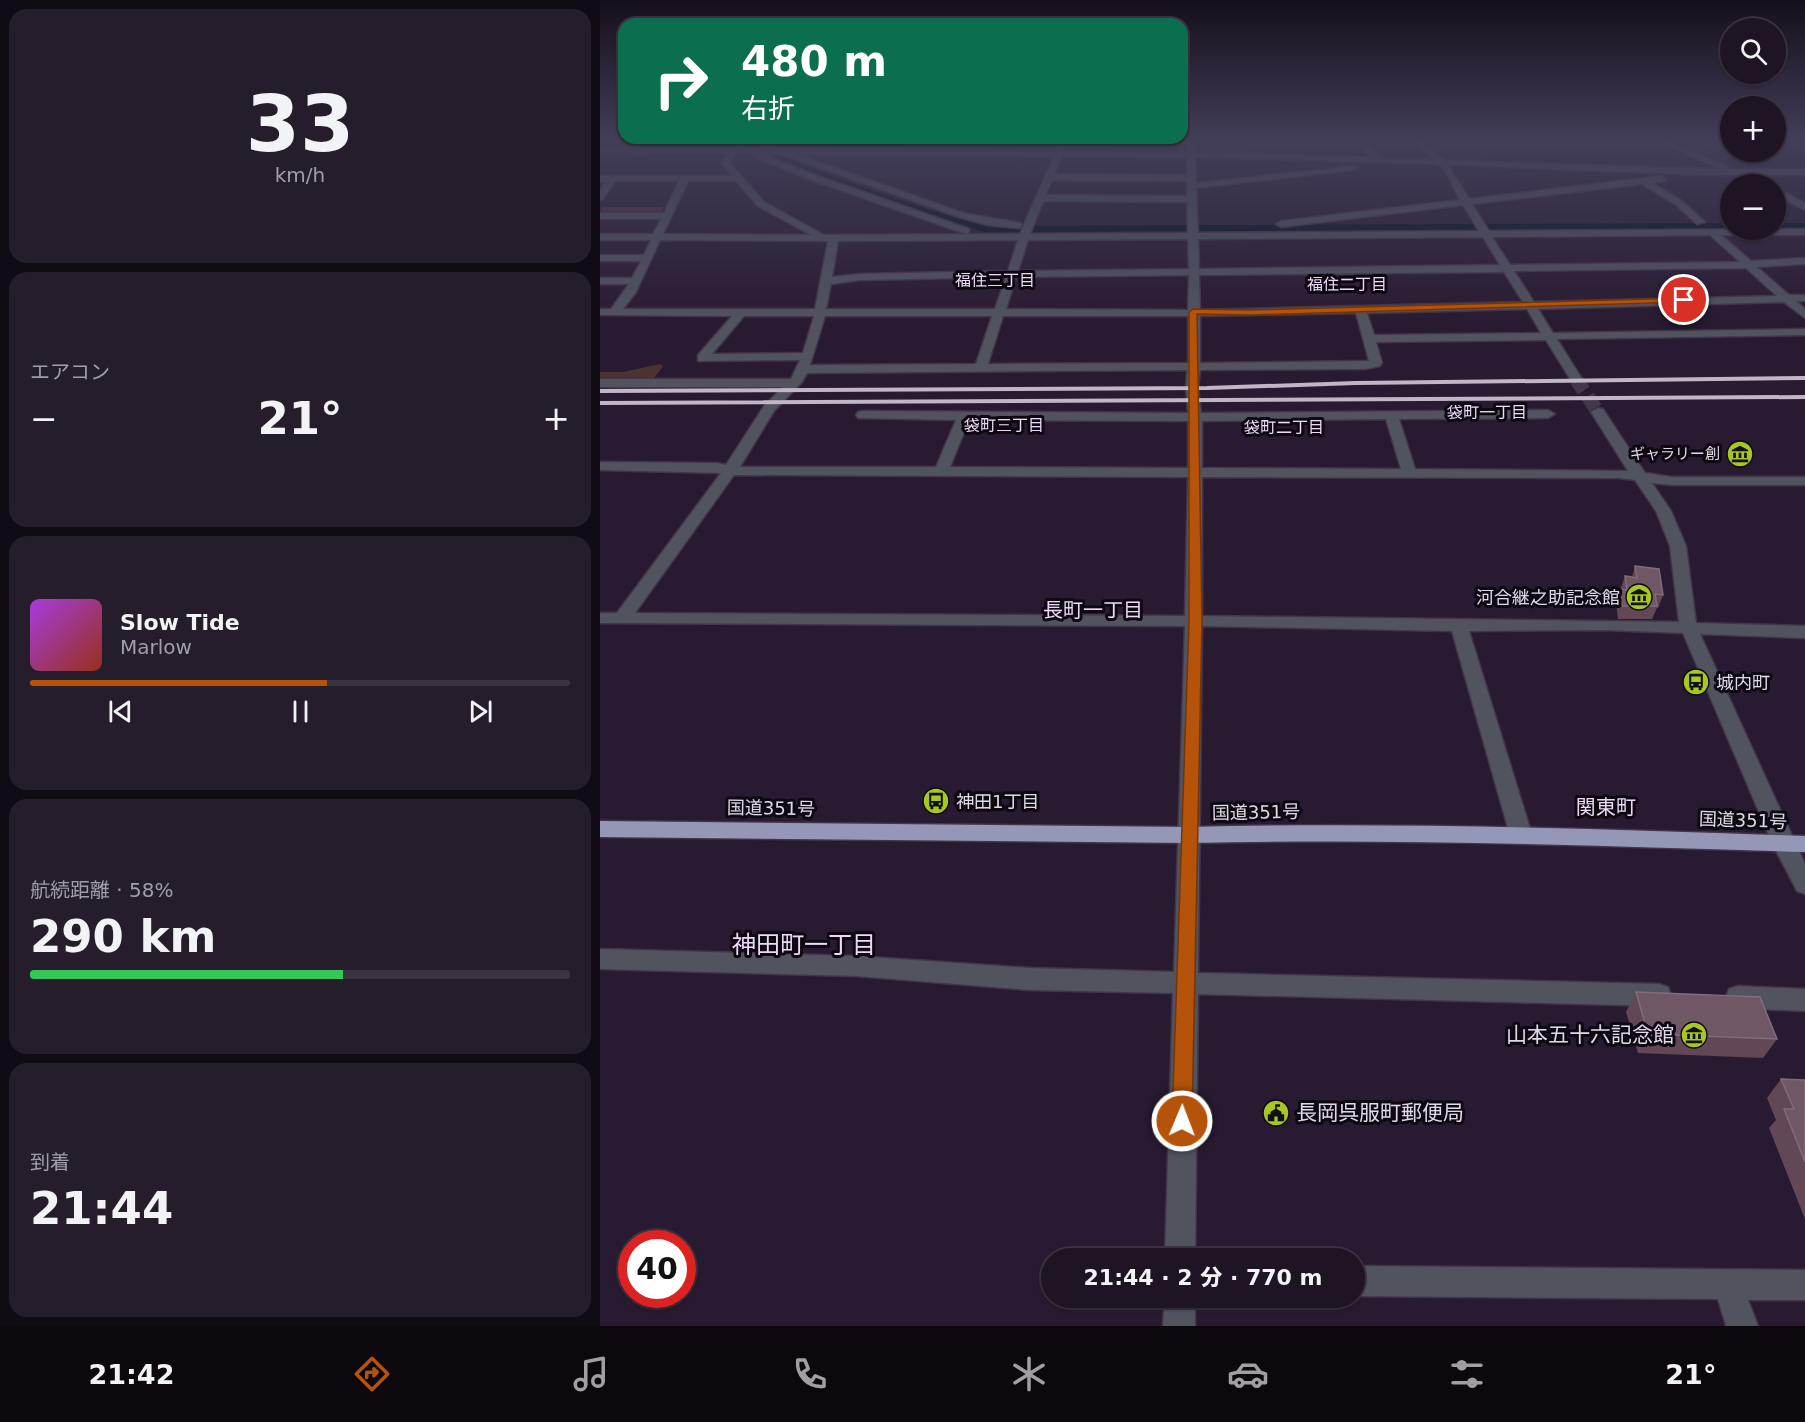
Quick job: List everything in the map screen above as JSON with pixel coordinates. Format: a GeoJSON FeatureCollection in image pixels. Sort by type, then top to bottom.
{"type":"FeatureCollection","features":[{"type":"Feature","properties":{"kind":"highway","name":"国道351号"},"geometry":{"type":"LineString","coordinates":[[600,829],[1189,835],[1270,833],[1521,835],[1795,844]]}},
{"type":"Feature","properties":{"kind":"street"},"geometry":{"type":"LineString","coordinates":[[614,312],[627,298],[675,200]]}},
{"type":"Feature","properties":{"kind":"street"},"geometry":{"type":"LineString","coordinates":[[758,200],[772,212],[822,237]]}},
{"type":"Feature","properties":{"kind":"street"},"geometry":{"type":"LineString","coordinates":[[876,200],[943,224],[977,233],[1009,236]]}},
{"type":"Feature","properties":{"kind":"street"},"geometry":{"type":"LineString","coordinates":[[935,200],[987,222],[1026,230],[1707,225]]}},
{"type":"Feature","properties":{"kind":"street"},"geometry":{"type":"LineString","coordinates":[[981,367],[1009,275],[1038,200]]}},
{"type":"Feature","properties":{"kind":"street"},"geometry":{"type":"LineString","coordinates":[[1180,1248],[1184,984],[1196,621],[1195,417],[1192,388],[1195,229],[1191,200]]}},
{"type":"Feature","properties":{"kind":"street"},"geometry":{"type":"LineString","coordinates":[[1281,224],[1484,200]]}},
{"type":"Feature","properties":{"kind":"street"},"geometry":{"type":"LineString","coordinates":[[1674,200],[1707,225],[1805,315]]}},
{"type":"Feature","properties":{"kind":"street"},"geometry":{"type":"LineString","coordinates":[[1466,202],[1485,227],[1576,379]]}},
{"type":"Feature","properties":{"kind":"street"},"geometry":{"type":"LineString","coordinates":[[600,216],[667,216]]}},
{"type":"Feature","properties":{"kind":"street"},"geometry":{"type":"LineString","coordinates":[[1679,222],[1805,232]]}},
{"type":"Feature","properties":{"kind":"street"},"geometry":{"type":"LineString","coordinates":[[1445,223],[1485,227]]}},
{"type":"Feature","properties":{"kind":"street"},"geometry":{"type":"LineString","coordinates":[[1180,224],[1195,229]]}},
{"type":"Feature","properties":{"kind":"street"},"geometry":{"type":"LineString","coordinates":[[1270,224],[1377,224]]}},
{"type":"Feature","properties":{"kind":"street"},"geometry":{"type":"LineString","coordinates":[[600,237],[1009,236],[1039,225]]}},
{"type":"Feature","properties":{"kind":"street"},"geometry":{"type":"LineString","coordinates":[[622,618],[730,471],[769,409],[803,369],[820,313],[834,237]]}},
{"type":"Feature","properties":{"kind":"street"},"geometry":{"type":"LineString","coordinates":[[600,258],[647,258]]}},
{"type":"Feature","properties":{"kind":"street"},"geometry":{"type":"LineString","coordinates":[[827,281],[860,277],[1749,265],[1805,261]]}},
{"type":"Feature","properties":{"kind":"street"},"geometry":{"type":"LineString","coordinates":[[600,281],[635,281]]}},
{"type":"Feature","properties":{"kind":"street"},"geometry":{"type":"LineString","coordinates":[[600,312],[1251,313],[1530,303],[1805,298]]}},
{"type":"Feature","properties":{"kind":"street"},"geometry":{"type":"LineString","coordinates":[[803,369],[1365,365],[1376,363],[1360,309]]}},
{"type":"Feature","properties":{"kind":"street"},"geometry":{"type":"LineString","coordinates":[[740,313],[702,358],[808,356]]}},
{"type":"Feature","properties":{"kind":"street"},"geometry":{"type":"LineString","coordinates":[[1369,339],[1805,332]]}},
{"type":"Feature","properties":{"kind":"street"},"geometry":{"type":"LineString","coordinates":[[600,382],[793,383]]}},
{"type":"Feature","properties":{"kind":"street"},"geometry":{"type":"LineString","coordinates":[[1598,412],[1626,458],[1658,502],[1678,546],[1682,567],[1683,606],[1689,628],[1795,844],[1805,885]]}},
{"type":"Feature","properties":{"kind":"street"},"geometry":{"type":"LineString","coordinates":[[1391,414],[1410,475]]}},
{"type":"Feature","properties":{"kind":"street"},"geometry":{"type":"LineString","coordinates":[[863,415],[1195,417],[1548,414]]}},
{"type":"Feature","properties":{"kind":"street"},"geometry":{"type":"LineString","coordinates":[[941,473],[964,416]]}},
{"type":"Feature","properties":{"kind":"street"},"geometry":{"type":"LineString","coordinates":[[600,466],[717,467],[730,471],[941,473],[1619,474],[1672,481],[1805,481]]}},
{"type":"Feature","properties":{"kind":"street"},"geometry":{"type":"LineString","coordinates":[[600,618],[1196,621],[1459,626],[1604,625],[1805,632]]}},
{"type":"Feature","properties":{"kind":"street"},"geometry":{"type":"LineString","coordinates":[[1459,626],[1521,835]]}},
{"type":"Feature","properties":{"kind":"street"},"geometry":{"type":"LineString","coordinates":[[600,959],[856,966],[1030,979],[1677,995]]}},
{"type":"Feature","properties":{"kind":"street"},"geometry":{"type":"LineString","coordinates":[[1712,996],[1805,1000]]}},
{"type":"Feature","properties":{"kind":"street"},"geometry":{"type":"LineString","coordinates":[[1365,1281],[1805,1285]]}},
{"type":"Feature","properties":{"kind":"street"},"geometry":{"type":"LineString","coordinates":[[1728,1285],[1742,1326]]}},
{"type":"Feature","properties":{"kind":"street"},"geometry":{"type":"LineString","coordinates":[[1179,1326],[1180,1308]]}},
{"type":"Feature","properties":{"kind":"shaded area"},"geometry":{"type":"Polygon","coordinates":[[[601,207],[664,207],[660,214],[600,215],[601,207]]]}},
{"type":"Feature","properties":{"kind":"shaded area"},"geometry":{"type":"Polygon","coordinates":[[[660,364],[663,366],[651,382],[600,382],[600,372],[623,372],[660,364]]]}},
{"type":"Feature","properties":{"kind":"building"},"geometry":{"type":"Polygon","coordinates":[[[1635,566],[1659,569],[1663,595],[1655,594],[1657,606],[1622,606],[1620,589],[1627,590],[1625,576],[1637,578],[1635,566]]]}},
{"type":"Feature","properties":{"kind":"building"},"geometry":{"type":"Polygon","coordinates":[[[1636,992],[1760,997],[1777,1039],[1648,1034],[1636,992]]]}},
{"type":"Feature","properties":{"kind":"building"},"geometry":{"type":"Polygon","coordinates":[[[1781,1079],[1805,1080],[1805,1162],[1784,1109],[1794,1109],[1781,1079]]]}},
{"type":"Feature","properties":{"kind":"waterway"},"geometry":{"type":"LineString","coordinates":[[892,200],[985,229],[1720,226]]}},
{"type":"Feature","properties":{"kind":"waterway"},"geometry":{"type":"LineString","coordinates":[[1786,226],[1805,226]]}},
{"type":"Feature","properties":{"kind":"tunnel"},"geometry":{"type":"LineString","coordinates":[[1576,379],[1598,412]]}},
{"type":"Feature","properties":{"kind":"railway"},"geometry":{"type":"LineString","coordinates":[[600,391],[1207,388],[1356,383],[1805,378]]}},
{"type":"Feature","properties":{"kind":"railway"},"geometry":{"type":"LineString","coordinates":[[600,403],[1805,397]]}},
{"type":"Feature","properties":{"kind":"place","name":"ギャラリー創"},"geometry":{"type":"Point","coordinates":[1740,454]}},
{"type":"Feature","properties":{"kind":"place","name":"河合継之助記念館"},"geometry":{"type":"Point","coordinates":[1639,597]}},
{"type":"Feature","properties":{"kind":"place","name":"城内町"},"geometry":{"type":"Point","coordinates":[1696,682]}},
{"type":"Feature","properties":{"kind":"place","name":"神田1丁目"},"geometry":{"type":"Point","coordinates":[936,801]}},
{"type":"Feature","properties":{"kind":"place","name":"山本五十六記念館"},"geometry":{"type":"Point","coordinates":[1694,1035]}},
{"type":"Feature","properties":{"kind":"place","name":"長岡呉服町郵便局"},"geometry":{"type":"Point","coordinates":[1276,1113]}},
{"type":"Feature","properties":{"kind":"district","name":"福住三丁目"},"geometry":{"type":"Point","coordinates":[995,280]}},
{"type":"Feature","properties":{"kind":"district","name":"福住二丁目"},"geometry":{"type":"Point","coordinates":[1347,284]}},
{"type":"Feature","properties":{"kind":"district","name":"袋町一丁目"},"geometry":{"type":"Point","coordinates":[1487,412]}},
{"type":"Feature","properties":{"kind":"district","name":"袋町三丁目"},"geometry":{"type":"Point","coordinates":[1004,425]}},
{"type":"Feature","properties":{"kind":"district","name":"袋町二丁目"},"geometry":{"type":"Point","coordinates":[1284,427]}},
{"type":"Feature","properties":{"kind":"district","name":"長町一丁目"},"geometry":{"type":"Point","coordinates":[1093,610]}},
{"type":"Feature","properties":{"kind":"district","name":"関東町"},"geometry":{"type":"Point","coordinates":[1606,807]}},
{"type":"Feature","properties":{"kind":"district","name":"神田町一丁目"},"geometry":{"type":"Point","coordinates":[804,945]}},
{"type":"Feature","properties":{"kind":"route"},"geometry":{"type":"LineString","coordinates":[[1182,1121],[1184,984],[1196,621],[1193,312],[1251,313],[1684,300]]}}]}
